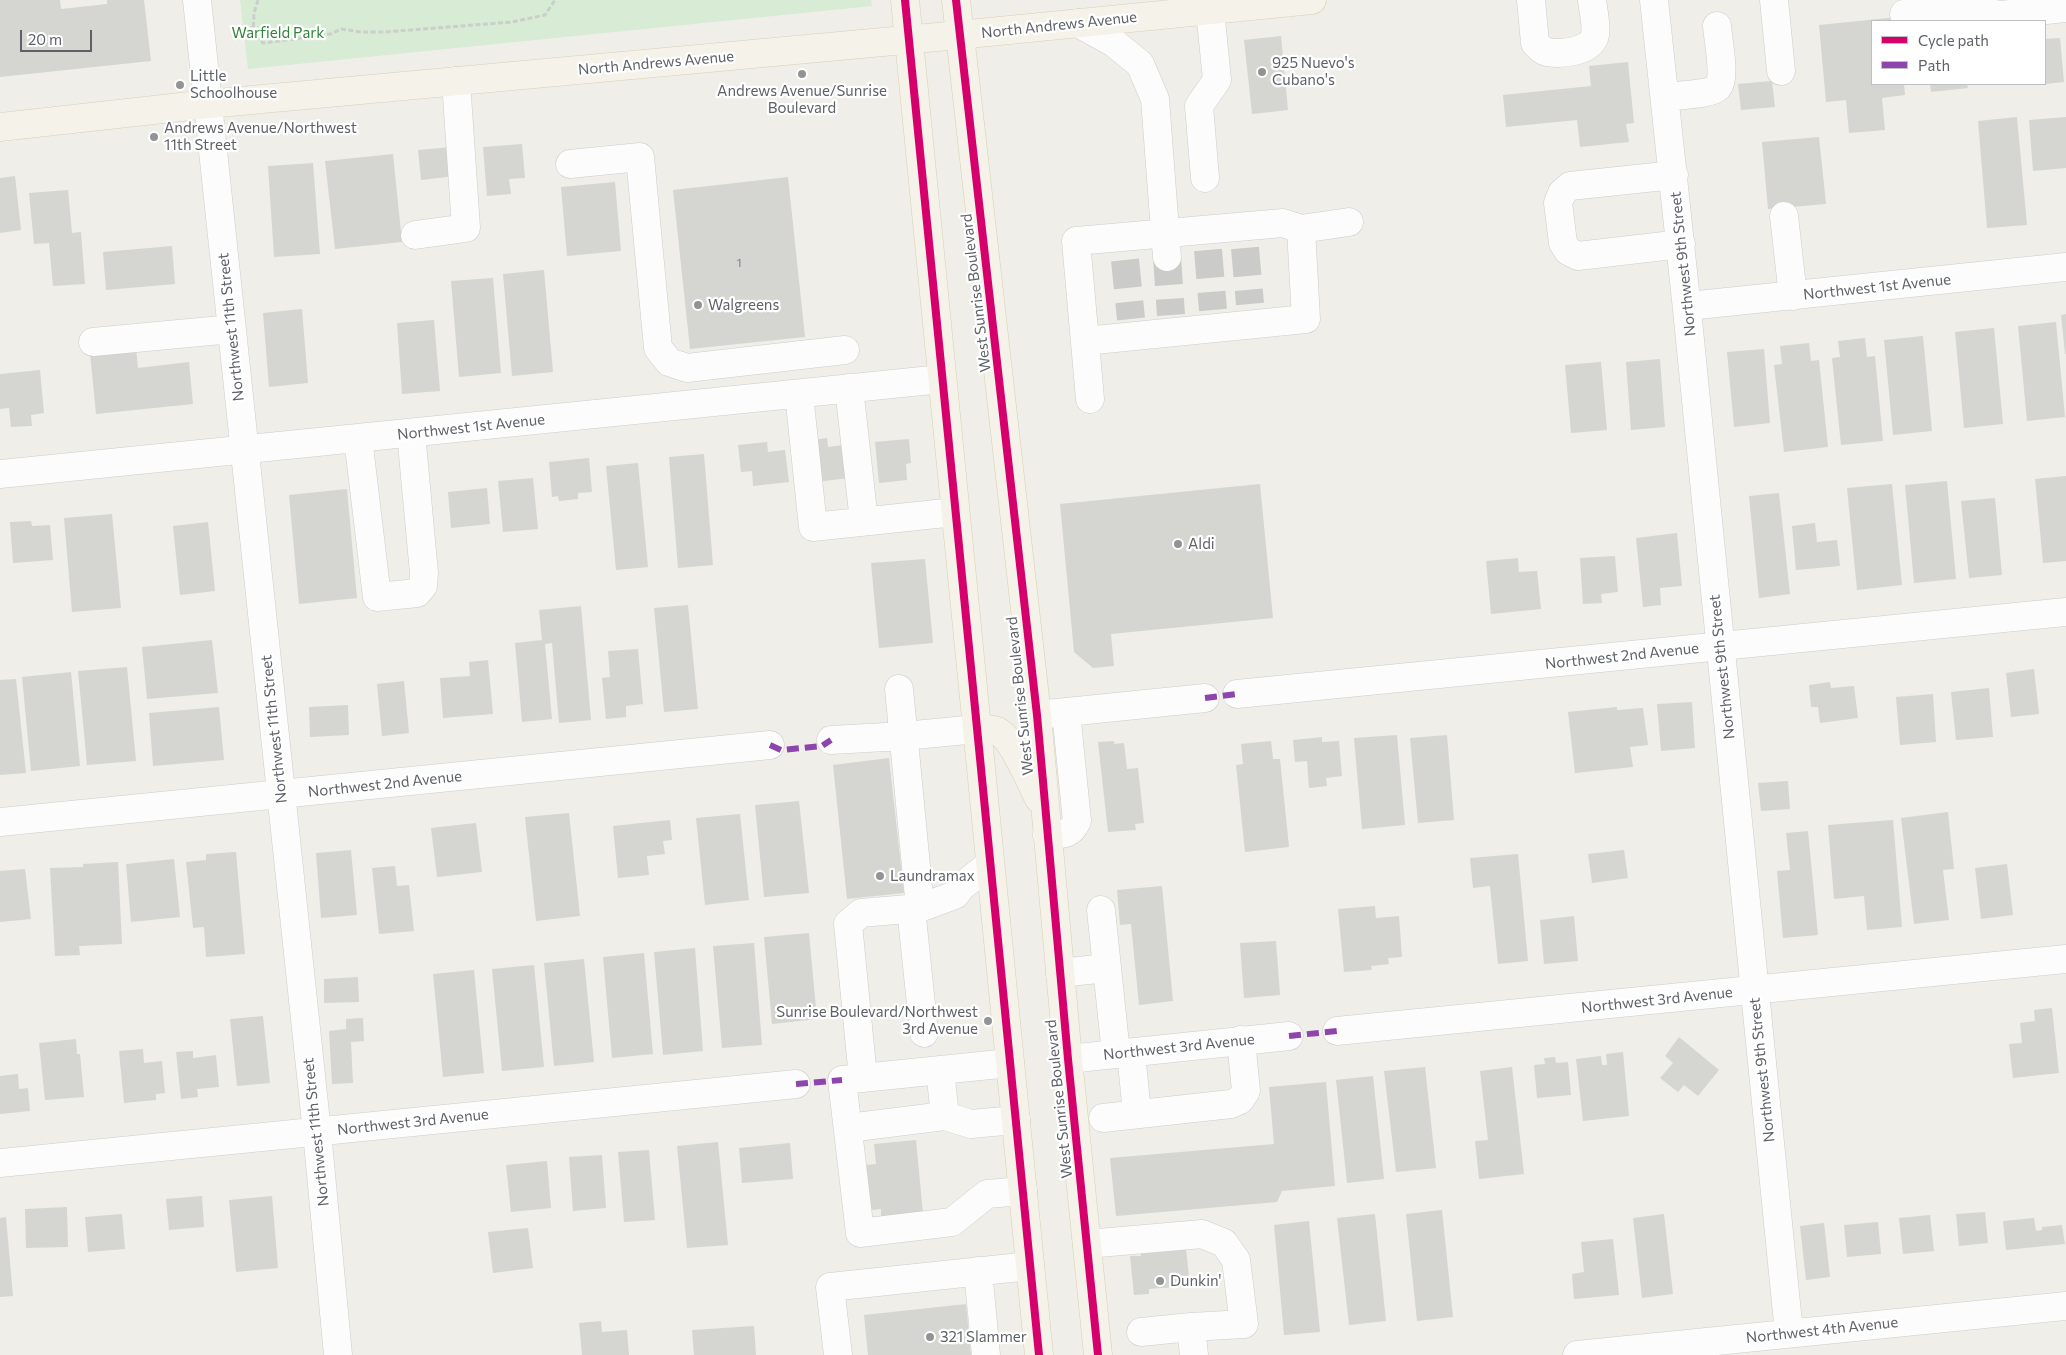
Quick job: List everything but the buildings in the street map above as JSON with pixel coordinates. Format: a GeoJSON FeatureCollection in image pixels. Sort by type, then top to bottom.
{"type":"FeatureCollection","features":[{"type":"Feature","properties":{"kind":"main road"},"geometry":{"type":"LineString","coordinates":[[905,0],[1039,1355]]}},
{"type":"Feature","properties":{"kind":"main road","name":"West Sunrise Boulevard"},"geometry":{"type":"LineString","coordinates":[[956,0],[1037,715],[1068,1059],[1098,1355]]}},
{"type":"Feature","properties":{"kind":"main road","name":"North Andrews Avenue"},"geometry":{"type":"LineString","coordinates":[[0,127],[208,104],[908,40],[1276,2],[1312,0]]}},
{"type":"Feature","properties":{"kind":"main road"},"geometry":{"type":"LineString","coordinates":[[977,729],[995,729],[1003,734],[1013,750],[1046,823]]}},
{"type":"Feature","properties":{"kind":"street","name":"Northwest 11th Street"},"geometry":{"type":"LineString","coordinates":[[197,0],[338,1355]]}},
{"type":"Feature","properties":{"kind":"street"},"geometry":{"type":"LineString","coordinates":[[1531,0],[1535,43],[1542,50],[1552,53],[1584,49],[1591,44],[1595,36],[1592,0]]}},
{"type":"Feature","properties":{"kind":"street","name":"Northwest 9th Street"},"geometry":{"type":"LineString","coordinates":[[1654,0],[1688,306],[1789,1334]]}},
{"type":"Feature","properties":{"kind":"street"},"geometry":{"type":"LineString","coordinates":[[1774,0],[1781,71]]}},
{"type":"Feature","properties":{"kind":"street"},"geometry":{"type":"LineString","coordinates":[[1904,14],[1960,8],[2001,15],[2052,6]]}},
{"type":"Feature","properties":{"kind":"street"},"geometry":{"type":"LineString","coordinates":[[1205,178],[1199,106],[1217,80],[1210,10]]}},
{"type":"Feature","properties":{"kind":"street"},"geometry":{"type":"LineString","coordinates":[[1078,23],[1114,43],[1140,64],[1155,99],[1166,245]]}},
{"type":"Feature","properties":{"kind":"street"},"geometry":{"type":"LineString","coordinates":[[1665,96],[1710,91],[1718,87],[1722,79],[1717,26]]}},
{"type":"Feature","properties":{"kind":"street"},"geometry":{"type":"LineString","coordinates":[[415,235],[466,228],[456,81]]}},
{"type":"Feature","properties":{"kind":"street"},"geometry":{"type":"LineString","coordinates":[[570,164],[640,157],[658,348],[668,362],[688,368],[845,350]]}},
{"type":"Feature","properties":{"kind":"street"},"geometry":{"type":"LineString","coordinates":[[1674,175],[1570,186],[1562,193],[1558,203],[1563,243],[1568,252],[1578,256],[1681,244]]}},
{"type":"Feature","properties":{"kind":"street"},"geometry":{"type":"LineString","coordinates":[[1784,216],[1792,296]]}},
{"type":"Feature","properties":{"kind":"street"},"geometry":{"type":"LineString","coordinates":[[1090,398],[1076,241],[1124,248],[1243,237],[1283,223],[1301,229],[1349,222]]}},
{"type":"Feature","properties":{"kind":"street"},"geometry":{"type":"LineString","coordinates":[[1085,341],[1131,328],[1251,314],[1306,319],[1301,229]]}},
{"type":"Feature","properties":{"kind":"street","name":"Northwest 1st Avenue"},"geometry":{"type":"LineString","coordinates":[[1688,306],[2066,267]]}},
{"type":"Feature","properties":{"kind":"street"},"geometry":{"type":"LineString","coordinates":[[94,342],[232,329]]}},
{"type":"Feature","properties":{"kind":"street","name":"Northwest 1st Avenue"},"geometry":{"type":"LineString","coordinates":[[0,474],[942,379]]}},
{"type":"Feature","properties":{"kind":"street"},"geometry":{"type":"LineString","coordinates":[[850,388],[864,521]]}},
{"type":"Feature","properties":{"kind":"street"},"geometry":{"type":"LineString","coordinates":[[799,394],[813,527],[955,512]]}},
{"type":"Feature","properties":{"kind":"street"},"geometry":{"type":"LineString","coordinates":[[358,438],[377,597],[417,593],[423,586],[424,573],[411,433]]}},
{"type":"Feature","properties":{"kind":"street","name":"Northwest 2nd Avenue"},"geometry":{"type":"LineString","coordinates":[[1237,694],[2066,612]]}},
{"type":"Feature","properties":{"kind":"street"},"geometry":{"type":"LineString","coordinates":[[899,689],[904,736],[924,1033]]}},
{"type":"Feature","properties":{"kind":"street"},"geometry":{"type":"LineString","coordinates":[[1037,715],[1205,698]]}},
{"type":"Feature","properties":{"kind":"street"},"geometry":{"type":"LineString","coordinates":[[1046,823],[1066,833],[1073,829],[1077,821],[1066,712]]}},
{"type":"Feature","properties":{"kind":"street"},"geometry":{"type":"LineString","coordinates":[[831,740],[977,729]]}},
{"type":"Feature","properties":{"kind":"street","name":"Northwest 2nd Avenue"},"geometry":{"type":"LineString","coordinates":[[0,822],[770,745]]}},
{"type":"Feature","properties":{"kind":"street"},"geometry":{"type":"LineString","coordinates":[[990,864],[961,887],[955,895],[916,908],[861,913],[848,924],[853,1079],[848,1128],[860,1233],[952,1222],[987,1194],[1022,1191]]}},
{"type":"Feature","properties":{"kind":"street"},"geometry":{"type":"LineString","coordinates":[[1101,910],[1107,968],[1137,1113]]}},
{"type":"Feature","properties":{"kind":"street","name":"Northwest 3rd Avenue"},"geometry":{"type":"LineString","coordinates":[[1337,1031],[2066,959]]}},
{"type":"Feature","properties":{"kind":"street"},"geometry":{"type":"LineString","coordinates":[[1060,973],[1107,968]]}},
{"type":"Feature","properties":{"kind":"street","name":"Northwest 3rd Avenue"},"geometry":{"type":"LineString","coordinates":[[1068,1059],[1289,1036]]}},
{"type":"Feature","properties":{"kind":"street"},"geometry":{"type":"LineString","coordinates":[[1103,1118],[1231,1104],[1240,1100],[1246,1091],[1241,1040]]}},
{"type":"Feature","properties":{"kind":"street"},"geometry":{"type":"LineString","coordinates":[[853,1079],[1010,1063]]}},
{"type":"Feature","properties":{"kind":"street"},"geometry":{"type":"LineString","coordinates":[[940,1070],[946,1116]]}},
{"type":"Feature","properties":{"kind":"street","name":"Northwest 3rd Avenue"},"geometry":{"type":"LineString","coordinates":[[0,1163],[796,1084]]}},
{"type":"Feature","properties":{"kind":"street"},"geometry":{"type":"LineString","coordinates":[[848,1128],[946,1116],[972,1124],[1016,1120]]}},
{"type":"Feature","properties":{"kind":"street"},"geometry":{"type":"LineString","coordinates":[[1087,1244],[1202,1234],[1224,1243],[1236,1260],[1244,1324],[1140,1332]]}},
{"type":"Feature","properties":{"kind":"street"},"geometry":{"type":"LineString","coordinates":[[838,1355],[830,1287],[1030,1266]]}},
{"type":"Feature","properties":{"kind":"street"},"geometry":{"type":"LineString","coordinates":[[978,1271],[986,1355]]}},
{"type":"Feature","properties":{"kind":"street","name":"Northwest 4th Avenue"},"geometry":{"type":"LineString","coordinates":[[1577,1355],[2066,1306]]}},
{"type":"Feature","properties":{"kind":"street"},"geometry":{"type":"LineString","coordinates":[[1191,1327],[1194,1355]]}},
{"type":"Feature","properties":{"kind":"path"},"geometry":{"type":"LineString","coordinates":[[258,0],[254,13],[253,33],[263,43],[330,34],[341,29],[361,32],[385,32],[512,22],[545,15],[555,0]]}},
{"type":"Feature","properties":{"kind":"green space","name":"Warfield Park"},"geometry":{"type":"Polygon","coordinates":[[[240,0],[871,0],[872,6],[248,69],[240,0]]]}},
{"type":"Feature","properties":{"kind":"tunnel"},"geometry":{"type":"LineString","coordinates":[[1245,248],[1250,304]]}},
{"type":"Feature","properties":{"kind":"tunnel"},"geometry":{"type":"LineString","coordinates":[[1208,250],[1213,310]]}},
{"type":"Feature","properties":{"kind":"tunnel"},"geometry":{"type":"LineString","coordinates":[[1167,257],[1171,315]]}},
{"type":"Feature","properties":{"kind":"tunnel"},"geometry":{"type":"LineString","coordinates":[[1125,260],[1131,319]]}},
{"type":"Feature","properties":{"kind":"marked path"},"geometry":{"type":"LineString","coordinates":[[1205,698],[1237,694]]}},
{"type":"Feature","properties":{"kind":"marked path"},"geometry":{"type":"LineString","coordinates":[[770,745],[781,750],[822,746],[831,740]]}},
{"type":"Feature","properties":{"kind":"marked path"},"geometry":{"type":"LineString","coordinates":[[1289,1036],[1337,1031]]}},
{"type":"Feature","properties":{"kind":"marked path"},"geometry":{"type":"LineString","coordinates":[[796,1084],[842,1080]]}},
{"type":"Feature","properties":{"kind":"cycle path"},"geometry":{"type":"LineString","coordinates":[[905,0],[1039,1355]]}},
{"type":"Feature","properties":{"kind":"cycle path"},"geometry":{"type":"LineString","coordinates":[[956,0],[1037,715],[1068,1059],[1098,1355]]}},
{"type":"Feature","properties":{"kind":"place","name":"925 Nuevo's Cubano's"},"geometry":{"type":"Point","coordinates":[1262,72]}},
{"type":"Feature","properties":{"kind":"place","name":"Andrews Avenue/Sunrise Boulevard"},"geometry":{"type":"Point","coordinates":[802,74]}},
{"type":"Feature","properties":{"kind":"place","name":"Little Schoolhouse"},"geometry":{"type":"Point","coordinates":[180,85]}},
{"type":"Feature","properties":{"kind":"place","name":"Andrews Avenue/Northwest 11th Street"},"geometry":{"type":"Point","coordinates":[154,137]}},
{"type":"Feature","properties":{"kind":"place","name":"Walgreens"},"geometry":{"type":"Point","coordinates":[698,305]}},
{"type":"Feature","properties":{"kind":"place","name":"Aldi"},"geometry":{"type":"Point","coordinates":[1178,544]}},
{"type":"Feature","properties":{"kind":"place","name":"Laundramax"},"geometry":{"type":"Point","coordinates":[880,876]}},
{"type":"Feature","properties":{"kind":"place","name":"Sunrise Boulevard/Northwest 3rd Avenue"},"geometry":{"type":"Point","coordinates":[988,1021]}},
{"type":"Feature","properties":{"kind":"place","name":"Dunkin'"},"geometry":{"type":"Point","coordinates":[1160,1281]}},
{"type":"Feature","properties":{"kind":"place","name":"321 Slammer"},"geometry":{"type":"Point","coordinates":[930,1337]}}]}
